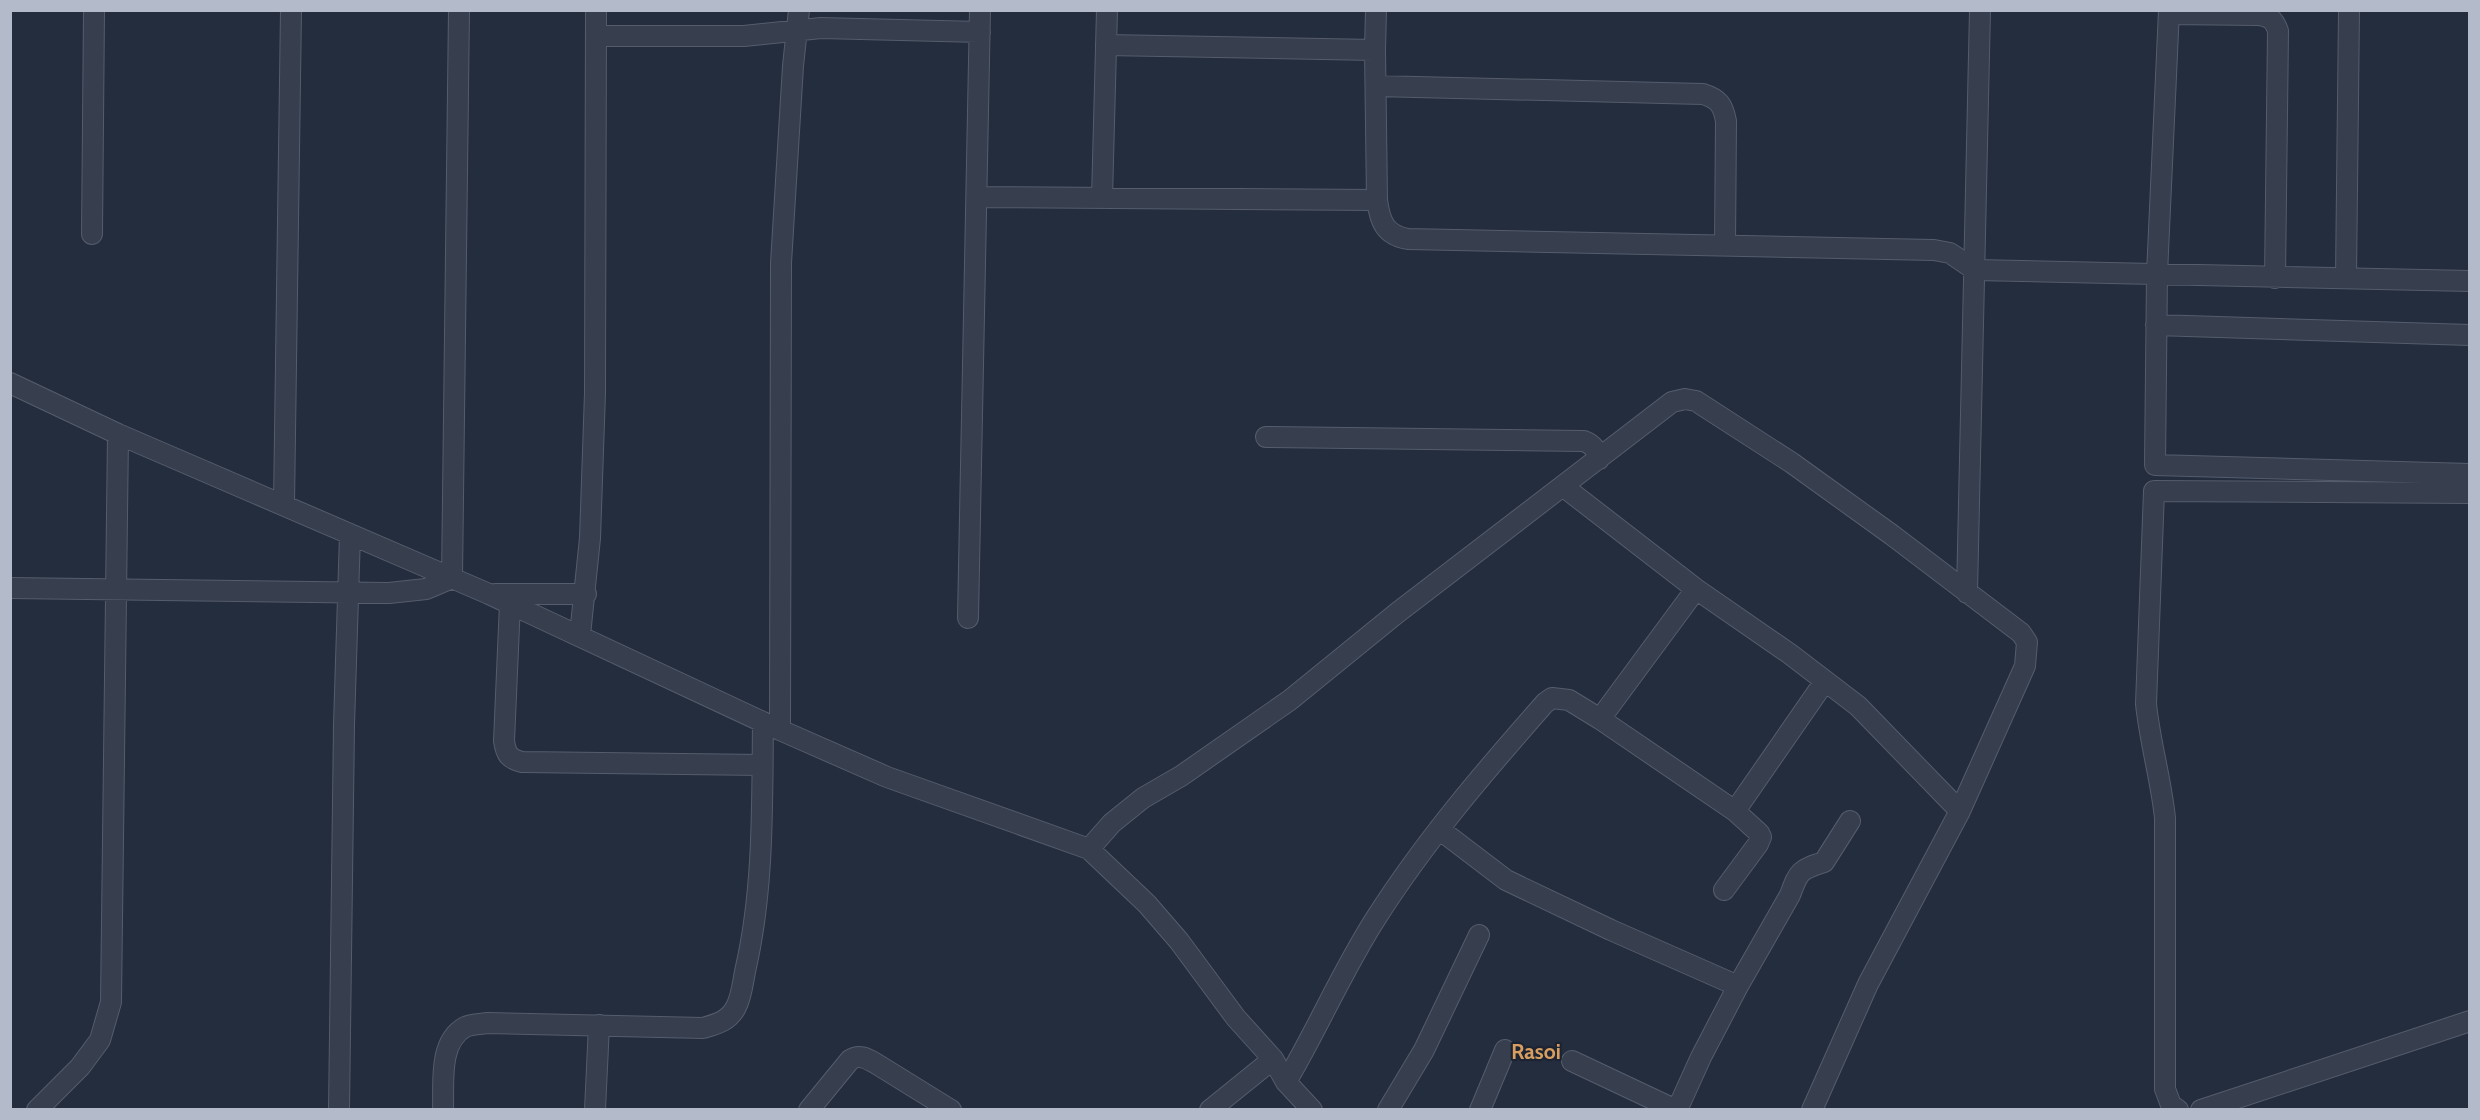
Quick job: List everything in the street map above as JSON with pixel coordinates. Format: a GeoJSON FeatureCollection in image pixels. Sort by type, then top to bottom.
{"type":"FeatureCollection","features":[{"type":"Feature","properties":{"kind":"street"},"geometry":{"type":"LineString","coordinates":[[92,234],[94,10]]}},
{"type":"Feature","properties":{"kind":"street"},"geometry":{"type":"LineString","coordinates":[[284,504],[291,10]]}},
{"type":"Feature","properties":{"kind":"street"},"geometry":{"type":"LineString","coordinates":[[452,578],[459,10]]}},
{"type":"Feature","properties":{"kind":"street"},"geometry":{"type":"LineString","coordinates":[[580,635],[591,538],[595,393],[596,10]]}},
{"type":"Feature","properties":{"kind":"street"},"geometry":{"type":"LineString","coordinates":[[443,1110],[445,1059],[452,1038],[466,1026],[488,1023],[703,1028],[723,1023],[736,1007],[750,951],[756,909],[762,765],[771,726],[782,263],[792,75],[799,10]]}},
{"type":"Feature","properties":{"kind":"street"},"geometry":{"type":"LineString","coordinates":[[968,618],[980,10]]}},
{"type":"Feature","properties":{"kind":"street"},"geometry":{"type":"LineString","coordinates":[[1102,198],[1107,10]]}},
{"type":"Feature","properties":{"kind":"street"},"geometry":{"type":"LineString","coordinates":[[1376,10],[1377,200],[1380,218],[1385,228],[1395,237],[1934,250],[1950,253],[1975,270],[2469,281]]}},
{"type":"Feature","properties":{"kind":"street"},"geometry":{"type":"LineString","coordinates":[[1967,593],[1980,10]]}},
{"type":"Feature","properties":{"kind":"street"},"geometry":{"type":"LineString","coordinates":[[2346,278],[2349,10]]}},
{"type":"Feature","properties":{"kind":"street"},"geometry":{"type":"LineString","coordinates":[[2275,278],[2278,31],[2275,21],[2268,16],[2258,15],[2169,12],[2157,274],[2155,465],[2469,474]]}},
{"type":"Feature","properties":{"kind":"street"},"geometry":{"type":"LineString","coordinates":[[596,36],[744,36],[842,28],[980,32]]}},
{"type":"Feature","properties":{"kind":"street"},"geometry":{"type":"LineString","coordinates":[[1106,45],[1376,50]]}},
{"type":"Feature","properties":{"kind":"street"},"geometry":{"type":"LineString","coordinates":[[1376,86],[1703,94],[1716,98],[1723,107],[1726,121],[1725,244]]}},
{"type":"Feature","properties":{"kind":"street"},"geometry":{"type":"LineString","coordinates":[[978,197],[1377,200]]}},
{"type":"Feature","properties":{"kind":"street"},"geometry":{"type":"LineString","coordinates":[[2156,325],[2469,335]]}},
{"type":"Feature","properties":{"kind":"street"},"geometry":{"type":"LineString","coordinates":[[10,383],[118,434],[510,603],[771,726],[887,777],[1089,849],[1147,904],[1179,941],[1236,1018],[1273,1059],[1286,1082],[1312,1110]]}},
{"type":"Feature","properties":{"kind":"street"},"geometry":{"type":"LineString","coordinates":[[1089,849],[1112,823],[1143,798],[1181,776],[1290,700],[1397,613],[1672,402],[1685,399],[1696,401],[1802,470],[1892,535],[2021,633],[2027,642],[2025,666],[1960,811],[1868,984],[1812,1110]]}},
{"type":"Feature","properties":{"kind":"street"},"geometry":{"type":"LineString","coordinates":[[37,1110],[81,1067],[100,1040],[111,1002],[118,434]]}},
{"type":"Feature","properties":{"kind":"street"},"geometry":{"type":"LineString","coordinates":[[1266,436],[1584,441],[1596,449],[1599,459]]}},
{"type":"Feature","properties":{"kind":"street"},"geometry":{"type":"LineString","coordinates":[[1564,487],[1696,590],[1858,706],[1960,811]]}},
{"type":"Feature","properties":{"kind":"street"},"geometry":{"type":"LineString","coordinates":[[2178,1110],[2171,1105],[2165,1089],[2166,818],[2162,787],[2149,737],[2146,704],[2154,491],[2469,493]]}},
{"type":"Feature","properties":{"kind":"street"},"geometry":{"type":"LineString","coordinates":[[339,1110],[344,725],[351,534]]}},
{"type":"Feature","properties":{"kind":"street"},"geometry":{"type":"LineString","coordinates":[[10,588],[389,593],[426,589],[452,578]]}},
{"type":"Feature","properties":{"kind":"street"},"geometry":{"type":"LineString","coordinates":[[1600,720],[1696,590]]}},
{"type":"Feature","properties":{"kind":"street"},"geometry":{"type":"LineString","coordinates":[[489,594],[586,594]]}},
{"type":"Feature","properties":{"kind":"street"},"geometry":{"type":"LineString","coordinates":[[510,603],[504,741],[506,753],[512,760],[762,765]]}},
{"type":"Feature","properties":{"kind":"street"},"geometry":{"type":"LineString","coordinates":[[1735,811],[1825,681]]}},
{"type":"Feature","properties":{"kind":"street"},"geometry":{"type":"LineString","coordinates":[[1286,1082],[1349,962],[1377,917],[1439,829],[1491,764],[1552,698],[1569,700],[1600,720],[1735,811],[1759,832],[1761,837],[1758,844],[1724,890]]}},
{"type":"Feature","properties":{"kind":"street"},"geometry":{"type":"LineString","coordinates":[[1572,1061],[1676,1110],[1701,1057],[1790,895],[1800,871],[1824,862],[1850,821]]}},
{"type":"Feature","properties":{"kind":"street"},"geometry":{"type":"LineString","coordinates":[[1439,829],[1506,880],[1611,930],[1738,986]]}},
{"type":"Feature","properties":{"kind":"street"},"geometry":{"type":"LineString","coordinates":[[1388,1110],[1424,1050],[1479,934]]}},
{"type":"Feature","properties":{"kind":"street"},"geometry":{"type":"LineString","coordinates":[[2201,1110],[2469,1021]]}},
{"type":"Feature","properties":{"kind":"street"},"geometry":{"type":"LineString","coordinates":[[595,1110],[599,1025]]}},
{"type":"Feature","properties":{"kind":"street"},"geometry":{"type":"LineString","coordinates":[[1480,1110],[1506,1050]]}},
{"type":"Feature","properties":{"kind":"street"},"geometry":{"type":"LineString","coordinates":[[809,1110],[850,1060],[856,1057],[864,1057],[875,1063],[951,1110]]}},
{"type":"Feature","properties":{"kind":"street"},"geometry":{"type":"LineString","coordinates":[[1210,1110],[1273,1059]]}},
{"type":"Feature","properties":{"kind":"district","name":"Rasoi"},"geometry":{"type":"Point","coordinates":[1536,1052]}}]}
